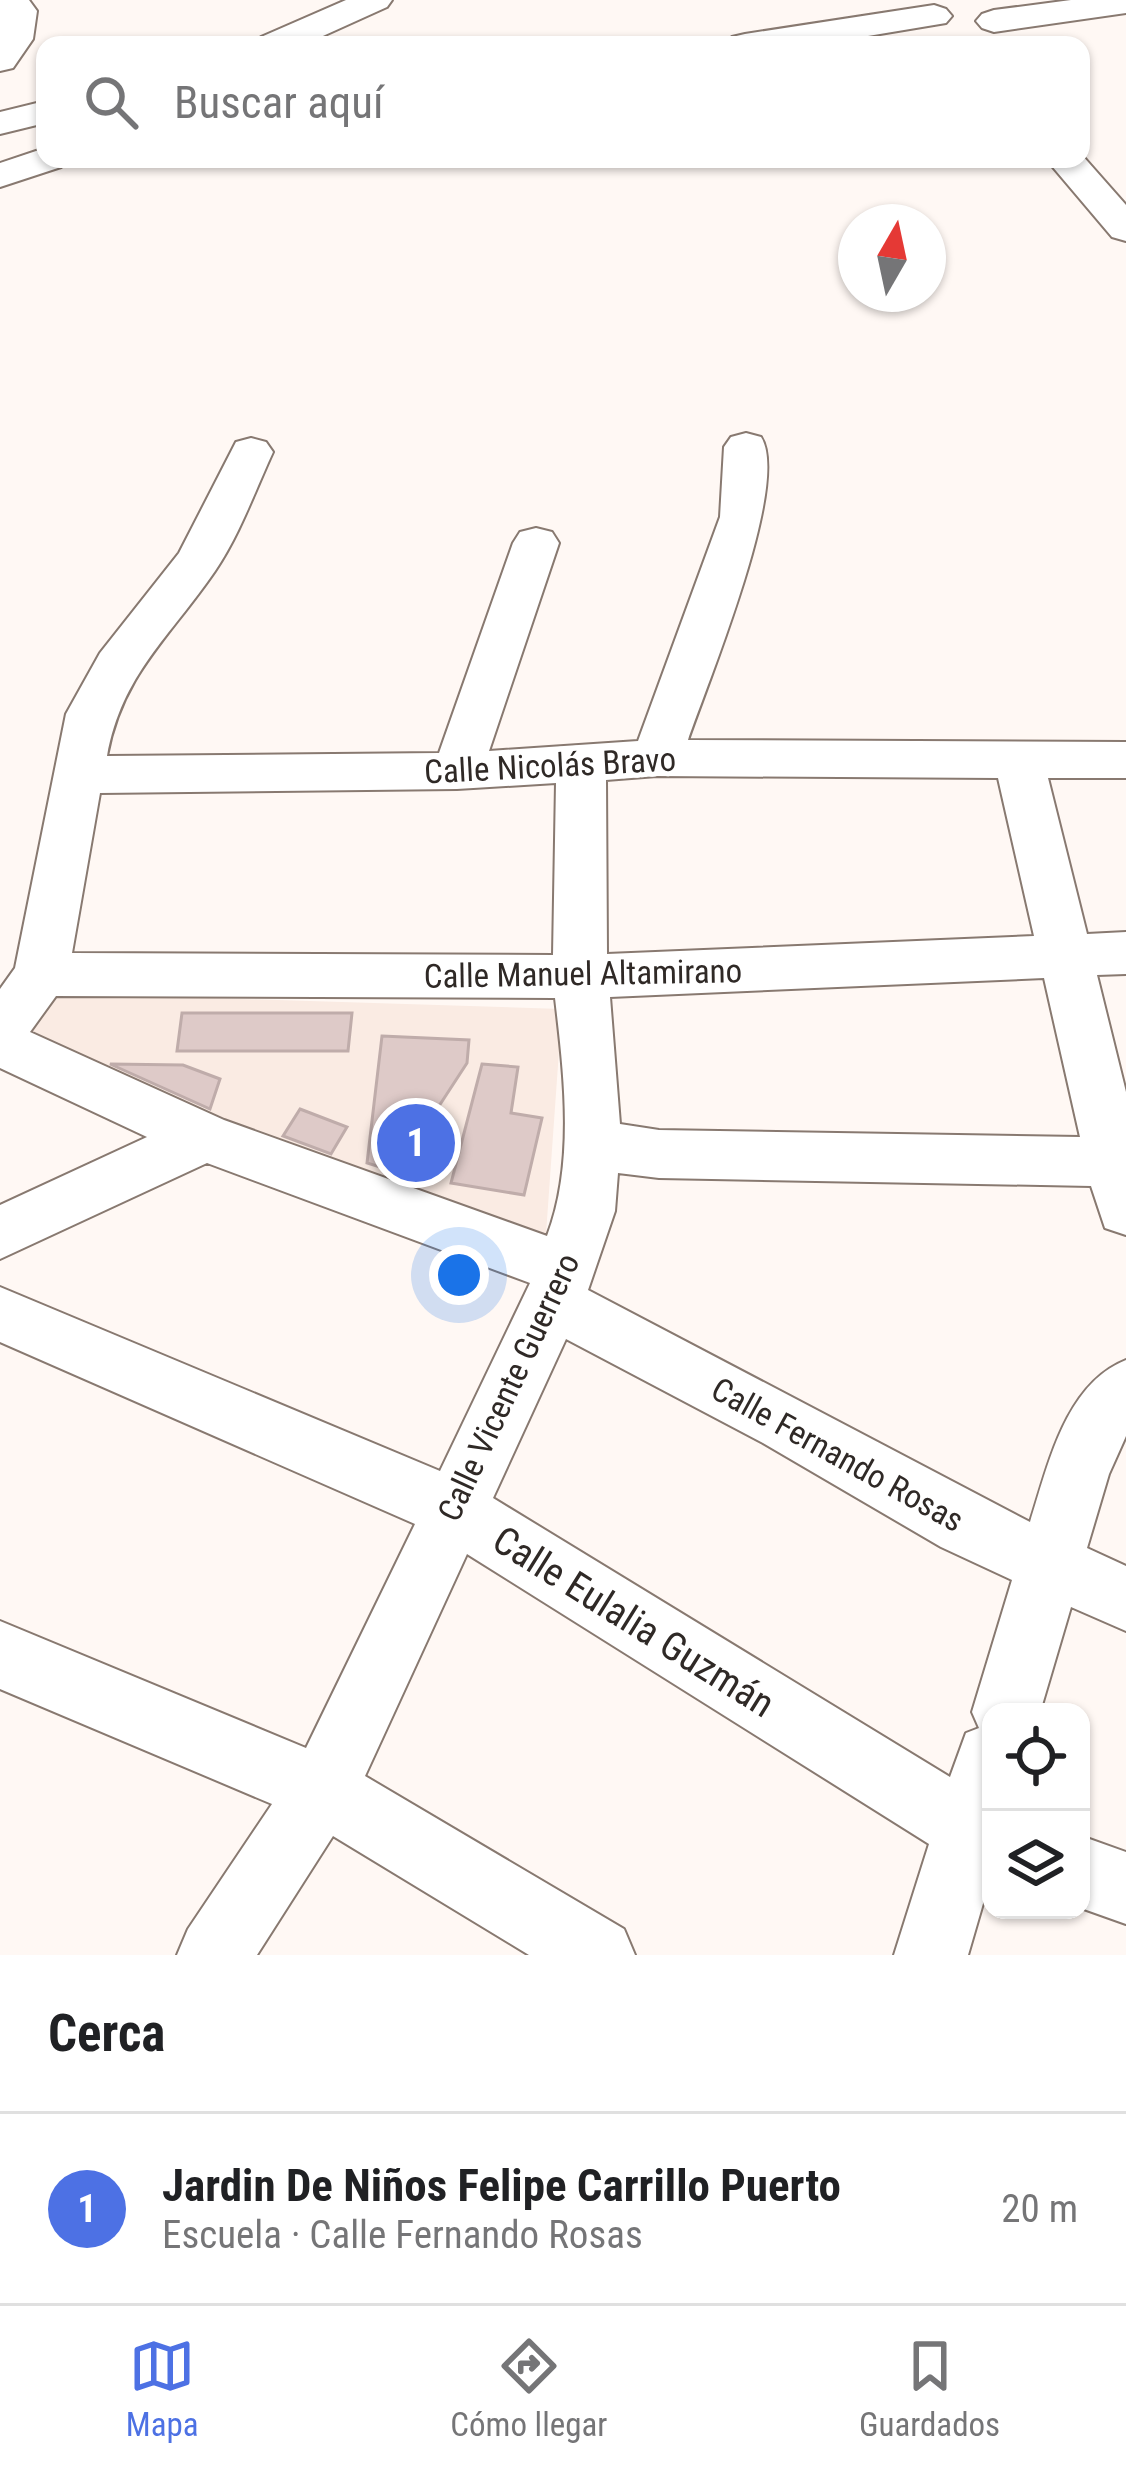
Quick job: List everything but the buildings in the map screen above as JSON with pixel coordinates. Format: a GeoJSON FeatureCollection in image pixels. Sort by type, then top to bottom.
{"type":"FeatureCollection","features":[{"type":"Feature","properties":{"kind":"street"},"geometry":{"type":"LineString","coordinates":[[0,60],[15,39],[18,25],[20,10],[10,0]]}},
{"type":"Feature","properties":{"kind":"street"},"geometry":{"type":"LineString","coordinates":[[294,36],[375,0]]}},
{"type":"Feature","properties":{"kind":"street"},"geometry":{"type":"LineString","coordinates":[[995,22],[1126,3]]}},
{"type":"Feature","properties":{"kind":"street"},"geometry":{"type":"LineString","coordinates":[[814,36],[937,20]]}},
{"type":"Feature","properties":{"kind":"street"},"geometry":{"type":"LineString","coordinates":[[0,123],[36,114]]}},
{"type":"Feature","properties":{"kind":"street"},"geometry":{"type":"LineString","coordinates":[[0,176],[36,163]]}},
{"type":"Feature","properties":{"kind":"street"},"geometry":{"type":"LineString","coordinates":[[1074,168],[1126,229]]}},
{"type":"Feature","properties":{"kind":"street"},"geometry":{"type":"LineString","coordinates":[[657,758],[742,517],[746,447]]}},
{"type":"Feature","properties":{"kind":"street"},"geometry":{"type":"LineString","coordinates":[[0,1031],[29,956],[80,775],[90,714],[117,665],[200,560],[250,452]]}},
{"type":"Feature","properties":{"kind":"street"},"geometry":{"type":"LineString","coordinates":[[457,771],[536,543]]}},
{"type":"Feature","properties":{"kind":"street","name":"Calle Nicolás Bravo"},"geometry":{"type":"LineString","coordinates":[[80,775],[457,771],[657,758],[1126,760]]}},
{"type":"Feature","properties":{"kind":"street"},"geometry":{"type":"LineString","coordinates":[[592,1145],[659,1154],[1123,1178],[1062,955],[1019,762]]}},
{"type":"Feature","properties":{"kind":"street","name":"Calle Vicente Guerrero"},"geometry":{"type":"LineString","coordinates":[[214,1955],[322,1790],[560,1285],[586,1210],[592,1145],[590,1059],[580,977],[581,764]]}},
{"type":"Feature","properties":{"kind":"street","name":"Calle Manuel Altamirano"},"geometry":{"type":"LineString","coordinates":[[29,956],[580,977],[1126,952]]}},
{"type":"Feature","properties":{"kind":"street","name":"Calle Fernando Rosas"},"geometry":{"type":"LineString","coordinates":[[0,1043],[204,1136],[560,1285],[1051,1568],[1126,1599]]}},
{"type":"Feature","properties":{"kind":"street"},"geometry":{"type":"LineString","coordinates":[[0,1233],[204,1136]]}},
{"type":"Feature","properties":{"kind":"street","name":"Calle Eulalia Guzmán"},"geometry":{"type":"LineString","coordinates":[[0,1314],[349,1460],[452,1509],[980,1833]]}},
{"type":"Feature","properties":{"kind":"street"},"geometry":{"type":"LineString","coordinates":[[1009,1703],[1077,1474],[1096,1424],[1126,1389]]}},
{"type":"Feature","properties":{"kind":"street"},"geometry":{"type":"LineString","coordinates":[[0,1655],[322,1790],[598,1955]]}},
{"type":"Feature","properties":{"kind":"street"},"geometry":{"type":"LineString","coordinates":[[932,1955],[980,1833]]}},
{"type":"Feature","properties":{"kind":"street"},"geometry":{"type":"LineString","coordinates":[[1090,1875],[1126,1888]]}},
{"type":"Feature","properties":{"kind":"shaded area"},"geometry":{"type":"Polygon","coordinates":[[[51,993],[562,1009],[545,1248],[14,1038],[51,993]]]}},
{"type":"Feature","properties":{"kind":"place","name":"Jardin De Niños Felipe Carrillo Puerto"},"geometry":{"type":"Point","coordinates":[416,1143]}}]}
